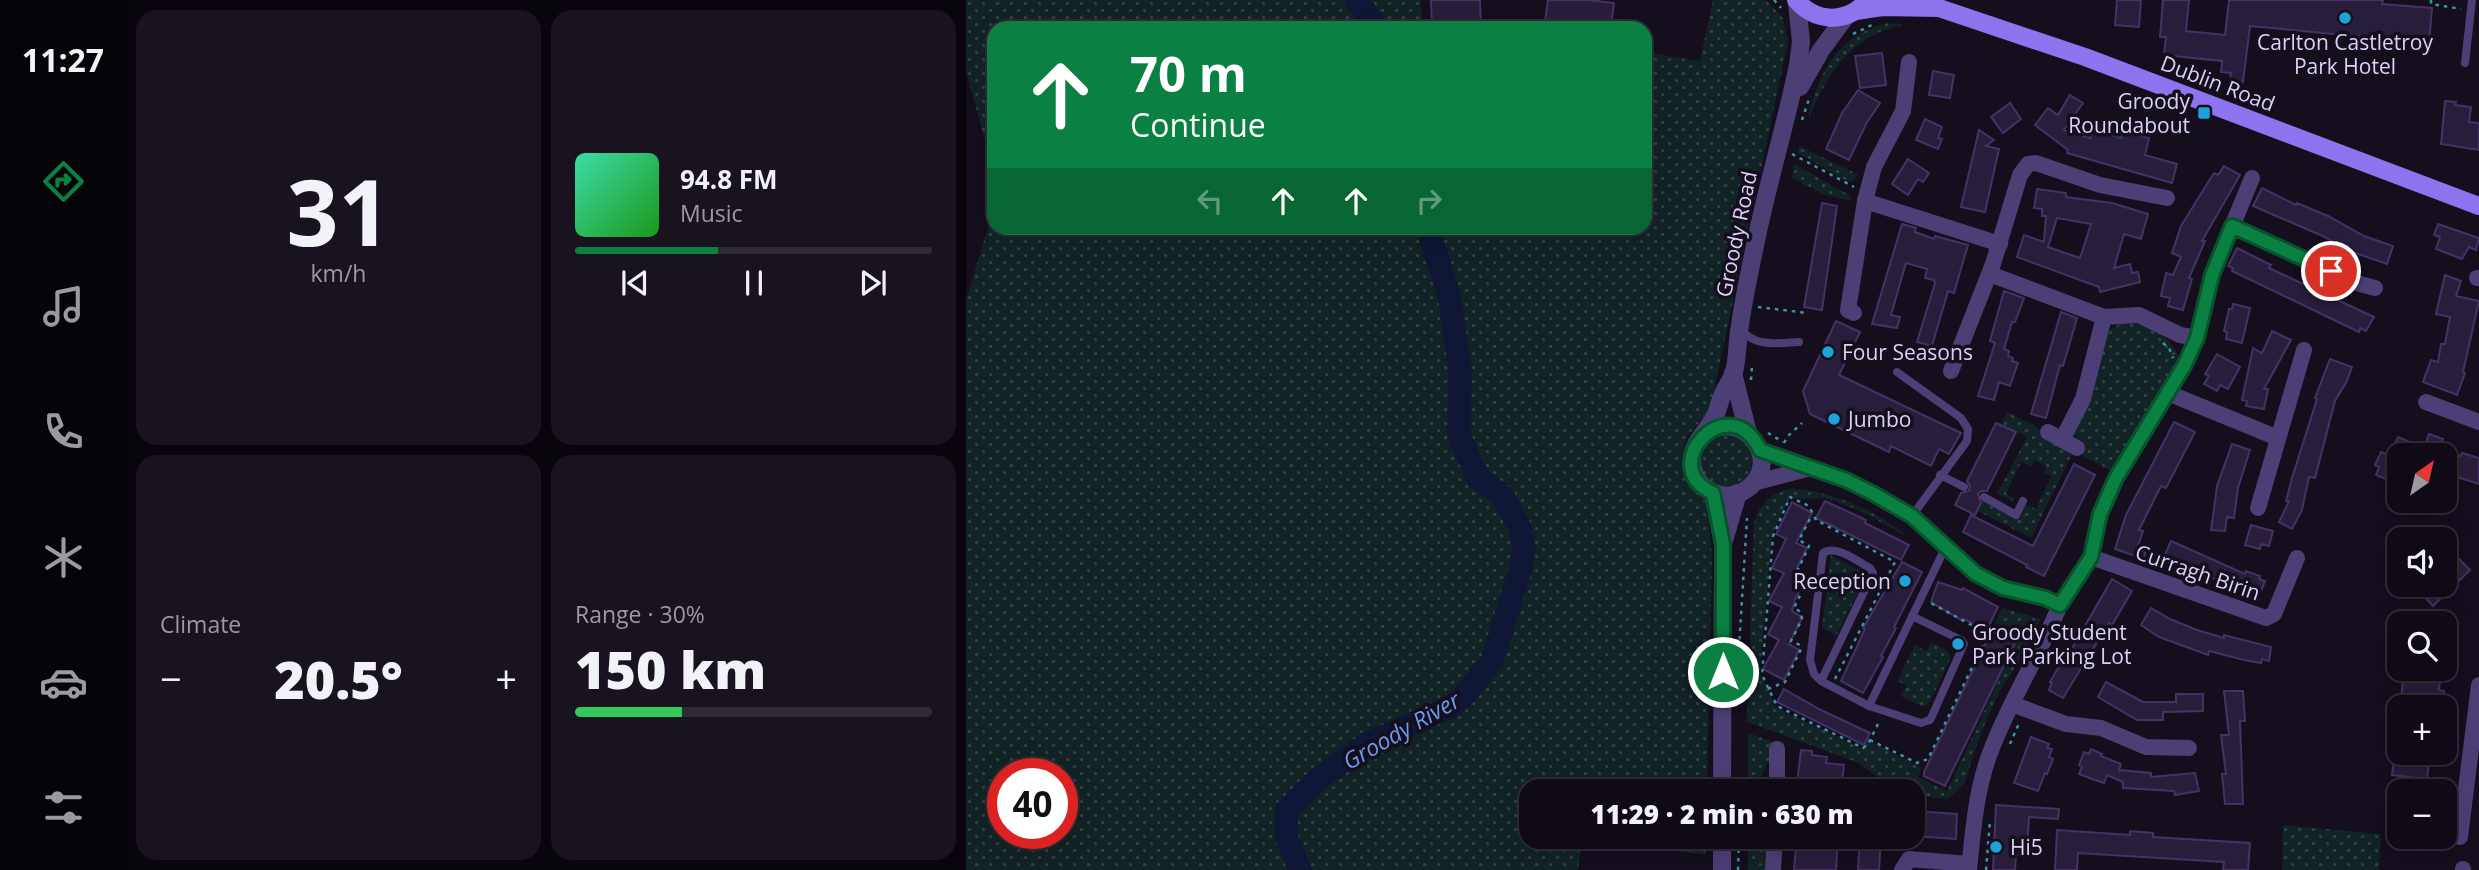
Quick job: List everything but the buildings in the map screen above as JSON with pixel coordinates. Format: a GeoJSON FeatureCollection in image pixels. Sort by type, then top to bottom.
{"type":"FeatureCollection","features":[{"type":"Feature","properties":{"kind":"main road"},"geometry":{"type":"LineString","coordinates":[[1797,1],[1808,12],[1834,19],[1857,9]]}},
{"type":"Feature","properties":{"kind":"main road","name":"Dublin Road"},"geometry":{"type":"LineString","coordinates":[[1857,9],[1934,4],[2085,57],[2479,206]]}},
{"type":"Feature","properties":{"kind":"street"},"geometry":{"type":"LineString","coordinates":[[1790,105],[1801,42],[1797,1]]}},
{"type":"Feature","properties":{"kind":"street"},"geometry":{"type":"LineString","coordinates":[[1790,105],[1821,50],[1857,9]]}},
{"type":"Feature","properties":{"kind":"street"},"geometry":{"type":"LineString","coordinates":[[1854,313],[1848,310],[1866,196],[1874,167],[1903,111],[1909,62]]}},
{"type":"Feature","properties":{"kind":"street","name":"Groody Road"},"geometry":{"type":"LineString","coordinates":[[1734,373],[1756,241],[1790,105]]}},
{"type":"Feature","properties":{"kind":"street"},"geometry":{"type":"LineString","coordinates":[[1951,371],[1990,274],[2020,175],[2028,164],[2036,163],[2101,185],[2167,198]]}},
{"type":"Feature","properties":{"kind":"street"},"geometry":{"type":"LineString","coordinates":[[1902,870],[1909,859],[1969,867],[1977,803],[1990,752],[2019,707],[2060,605],[2091,557],[2100,514],[2116,478],[2184,366],[2197,338],[2212,275],[2252,178]]}},
{"type":"Feature","properties":{"kind":"street"},"geometry":{"type":"LineString","coordinates":[[1866,196],[2000,244]]}},
{"type":"Feature","properties":{"kind":"street"},"geometry":{"type":"LineString","coordinates":[[2232,226],[2353,282],[2375,288]]}},
{"type":"Feature","properties":{"kind":"street"},"geometry":{"type":"LineString","coordinates":[[1990,274],[2104,317],[2139,315],[2180,335],[2197,338]]}},
{"type":"Feature","properties":{"kind":"street"},"geometry":{"type":"LineString","coordinates":[[2062,440],[2083,399],[2104,317]]}},
{"type":"Feature","properties":{"kind":"street"},"geometry":{"type":"LineString","coordinates":[[2258,508],[2304,350]]}},
{"type":"Feature","properties":{"kind":"street"},"geometry":{"type":"LineString","coordinates":[[1723,544],[1746,488],[1761,465],[1760,450],[1748,433],[1734,373]]}},
{"type":"Feature","properties":{"kind":"street"},"geometry":{"type":"LineString","coordinates":[[1734,373],[1714,418],[1692,453],[1694,474],[1700,484],[1713,493],[1723,495],[1811,468]]}},
{"type":"Feature","properties":{"kind":"street"},"geometry":{"type":"LineString","coordinates":[[2168,393],[2278,438]]}},
{"type":"Feature","properties":{"kind":"street"},"geometry":{"type":"LineString","coordinates":[[2426,402],[2479,420]]}},
{"type":"Feature","properties":{"kind":"street"},"geometry":{"type":"LineString","coordinates":[[1704,434],[1717,427],[1732,426],[1748,433]]}},
{"type":"Feature","properties":{"kind":"street"},"geometry":{"type":"LineString","coordinates":[[1760,450],[1856,484],[1912,516],[1968,568],[1994,584],[2021,594],[2045,598],[2060,605]]}},
{"type":"Feature","properties":{"kind":"street"},"geometry":{"type":"LineString","coordinates":[[1713,493],[1723,544],[1722,779]]}},
{"type":"Feature","properties":{"kind":"street","name":"Curragh Birin"},"geometry":{"type":"LineString","coordinates":[[2091,557],[2266,618],[2274,614],[2297,558]]}},
{"type":"Feature","properties":{"kind":"street"},"geometry":{"type":"LineString","coordinates":[[2460,837],[2479,685]]}},
{"type":"Feature","properties":{"kind":"street"},"geometry":{"type":"LineString","coordinates":[[2019,707],[2066,724],[2101,729],[2146,747],[2189,748]]}},
{"type":"Feature","properties":{"kind":"street"},"geometry":{"type":"LineString","coordinates":[[1777,748],[1777,779]]}},
{"type":"Feature","properties":{"kind":"street"},"geometry":{"type":"LineString","coordinates":[[1722,849],[1722,870]]}},
{"type":"Feature","properties":{"kind":"street"},"geometry":{"type":"LineString","coordinates":[[1773,870],[1774,849]]}},
{"type":"Feature","properties":{"kind":"lane"},"geometry":{"type":"LineString","coordinates":[[2465,63],[2472,0]]}},
{"type":"Feature","properties":{"kind":"lane"},"geometry":{"type":"LineString","coordinates":[[1740,325],[1744,333],[1754,340],[1765,343],[1799,342]]}},
{"type":"Feature","properties":{"kind":"lane"},"geometry":{"type":"LineString","coordinates":[[1897,372],[1961,418],[1968,429],[1967,441],[1912,516]]}},
{"type":"Feature","properties":{"kind":"lane"},"geometry":{"type":"LineString","coordinates":[[1940,475],[1964,487]]}},
{"type":"Feature","properties":{"kind":"lane"},"geometry":{"type":"LineString","coordinates":[[1984,496],[2016,515],[2023,501]]}},
{"type":"Feature","properties":{"kind":"lane"},"geometry":{"type":"LineString","coordinates":[[1869,706],[1945,548]]}},
{"type":"Feature","properties":{"kind":"lane"},"geometry":{"type":"LineString","coordinates":[[1821,681],[1873,577],[1870,568],[1833,549],[1823,553],[1810,660],[1814,674],[1821,681],[1869,706],[1921,723],[1930,720],[1964,644],[1912,616]]}},
{"type":"Feature","properties":{"kind":"path"},"geometry":{"type":"LineString","coordinates":[[2431,0],[2431,4],[2470,11]]}},
{"type":"Feature","properties":{"kind":"path"},"geometry":{"type":"LineString","coordinates":[[1851,34],[1879,23]]}},
{"type":"Feature","properties":{"kind":"path"},"geometry":{"type":"LineString","coordinates":[[1800,128],[1813,89]]}},
{"type":"Feature","properties":{"kind":"path"},"geometry":{"type":"LineString","coordinates":[[1792,154],[1866,196]]}},
{"type":"Feature","properties":{"kind":"path"},"geometry":{"type":"LineString","coordinates":[[1755,306],[1807,313]]}},
{"type":"Feature","properties":{"kind":"path"},"geometry":{"type":"LineString","coordinates":[[1751,391],[1754,340]]}},
{"type":"Feature","properties":{"kind":"path"},"geometry":{"type":"LineString","coordinates":[[1767,432],[1784,443],[1802,423]]}},
{"type":"Feature","properties":{"kind":"path"},"geometry":{"type":"LineString","coordinates":[[1739,657],[1748,514]]}},
{"type":"Feature","properties":{"kind":"path"},"geometry":{"type":"LineString","coordinates":[[1768,688],[1785,682],[1801,649],[1800,645],[1791,641],[1802,619],[1801,612],[1794,608],[1806,583],[1796,574],[1809,546],[1799,540],[1813,514]]}},
{"type":"Feature","properties":{"kind":"path"},"geometry":{"type":"LineString","coordinates":[[2010,745],[2019,707]]}},
{"type":"Feature","properties":{"kind":"path"},"geometry":{"type":"LineString","coordinates":[[1986,870],[1990,815]]}},
{"type":"Feature","properties":{"kind":"path"},"geometry":{"type":"LineString","coordinates":[[1738,870],[1739,849]]}},
{"type":"Feature","properties":{"kind":"shaded area"},"geometry":{"type":"Polygon","coordinates":[[[966,0],[1421,0],[1422,21],[987,21],[987,149],[966,71],[966,0]]]}},
{"type":"Feature","properties":{"kind":"shaded area"},"geometry":{"type":"Polygon","coordinates":[[[1713,0],[1766,0],[1783,18],[1788,42],[1710,409],[1687,437],[1682,453],[1683,469],[1707,504],[1712,556],[1707,779],[1519,779],[1519,849],[1581,849],[1578,870],[966,870],[966,300],[987,231],[987,235],[1652,235],[1652,53],[1700,61],[1713,0]]]}},
{"type":"Feature","properties":{"kind":"shaded area"},"geometry":{"type":"Polygon","coordinates":[[[1888,23],[1902,25],[1884,30],[1855,47],[1834,71],[1809,117],[1821,78],[1834,56],[1863,32],[1888,23]]]}},
{"type":"Feature","properties":{"kind":"shaded area"},"geometry":{"type":"Polygon","coordinates":[[[1799,146],[1857,174],[1853,182],[1798,153],[1799,146]]]}},
{"type":"Feature","properties":{"kind":"shaded area"},"geometry":{"type":"Polygon","coordinates":[[[1794,164],[1851,196],[1850,201],[1825,195],[1792,178],[1794,164]]]}},
{"type":"Feature","properties":{"kind":"shaded area"},"geometry":{"type":"Polygon","coordinates":[[[2120,324],[2147,327],[2166,338],[2180,359],[2174,378],[2154,399],[2111,471],[2078,453],[2083,443],[2074,434],[2107,331],[2120,324]]]}},
{"type":"Feature","properties":{"kind":"shaded area"},"geometry":{"type":"Polygon","coordinates":[[[2007,412],[2037,427],[2042,436],[2072,454],[2031,538],[1978,511],[1983,500],[2017,518],[2024,504],[2036,509],[2051,476],[2044,473],[2046,466],[2034,460],[2031,466],[2021,462],[2006,494],[2014,498],[2012,501],[1997,494],[2027,437],[2001,424],[2007,412]]]}},
{"type":"Feature","properties":{"kind":"shaded area"},"geometry":{"type":"Polygon","coordinates":[[[1726,435],[1736,437],[1744,443],[1750,451],[1750,471],[1744,479],[1736,485],[1726,487],[1716,485],[1708,479],[1702,471],[1700,461],[1702,451],[1708,443],[1716,437],[1726,435]]]}},
{"type":"Feature","properties":{"kind":"shaded area"},"geometry":{"type":"Polygon","coordinates":[[[1791,488],[1838,498],[1868,511],[1908,537],[1858,510],[1826,498],[1789,499],[1772,534],[1760,671],[1775,707],[1861,748],[1869,741],[1922,768],[1918,777],[1922,779],[1881,779],[1854,761],[1747,722],[1754,522],[1768,499],[1791,488]]]}},
{"type":"Feature","properties":{"kind":"shaded area"},"geometry":{"type":"Polygon","coordinates":[[[1831,555],[1867,575],[1836,636],[1822,628],[1831,555]]]}},
{"type":"Feature","properties":{"kind":"shaded area"},"geometry":{"type":"Polygon","coordinates":[[[2002,608],[2041,619],[1986,721],[1965,783],[1948,799],[1925,796],[1925,780],[1947,791],[2018,639],[1994,627],[2002,608]]]}},
{"type":"Feature","properties":{"kind":"shaded area"},"geometry":{"type":"Polygon","coordinates":[[[1931,642],[1948,651],[1951,657],[1930,702],[1924,707],[1901,696],[1906,685],[1897,681],[1915,645],[1927,651],[1931,642]]]}},
{"type":"Feature","properties":{"kind":"shaded area"},"geometry":{"type":"Polygon","coordinates":[[[1748,733],[1777,743],[1761,779],[1748,779],[1748,733]]]}},
{"type":"Feature","properties":{"kind":"shaded area"},"geometry":{"type":"Polygon","coordinates":[[[2283,825],[2381,834],[2379,870],[2282,870],[2283,825]]]}},
{"type":"Feature","properties":{"kind":"shaded area"},"geometry":{"type":"Polygon","coordinates":[[[1660,849],[1706,849],[1706,855],[1660,849]]]}},
{"type":"Feature","properties":{"kind":"shaded area"},"geometry":{"type":"Polygon","coordinates":[[[1748,849],[1770,849],[1769,870],[1748,870],[1748,849]]]}},
{"type":"Feature","properties":{"kind":"waterway","name":"Groody River"},"geometry":{"type":"LineString","coordinates":[[1357,0],[1371,21]]}},
{"type":"Feature","properties":{"kind":"waterway","name":"Groody River"},"geometry":{"type":"LineString","coordinates":[[1300,870],[1287,838],[1286,811],[1318,779],[1367,744],[1452,706],[1462,698],[1492,661],[1521,567],[1524,547],[1520,528],[1503,496],[1478,478],[1459,436],[1460,370],[1449,295],[1430,235]]}},
{"type":"Feature","properties":{"kind":"place","name":"Carlton Castletroy Park Hotel"},"geometry":{"type":"Point","coordinates":[2345,18]}},
{"type":"Feature","properties":{"kind":"place","name":"Groody Roundabout"},"geometry":{"type":"Point","coordinates":[2204,113]}},
{"type":"Feature","properties":{"kind":"place","name":"Four Seasons"},"geometry":{"type":"Point","coordinates":[1828,352]}},
{"type":"Feature","properties":{"kind":"place","name":"Jumbo"},"geometry":{"type":"Point","coordinates":[1834,419]}},
{"type":"Feature","properties":{"kind":"place","name":"Reception"},"geometry":{"type":"Point","coordinates":[1905,581]}},
{"type":"Feature","properties":{"kind":"place","name":"Groody Student Park Parking Lot"},"geometry":{"type":"Point","coordinates":[1958,644]}},
{"type":"Feature","properties":{"kind":"place","name":"Hi5"},"geometry":{"type":"Point","coordinates":[1996,847]}},
{"type":"Feature","properties":{"kind":"route"},"geometry":{"type":"LineString","coordinates":[[1723,672],[1723,544],[1713,493],[1700,484],[1692,464],[1696,443],[1710,430],[1732,426],[1741,429],[1752,437],[1760,450],[1856,484],[1912,516],[1976,574],[2003,588],[2045,598],[2060,605],[2091,557],[2100,514],[2116,478],[2184,366],[2197,338],[2212,275],[2232,226],[2331,271]]}}]}
